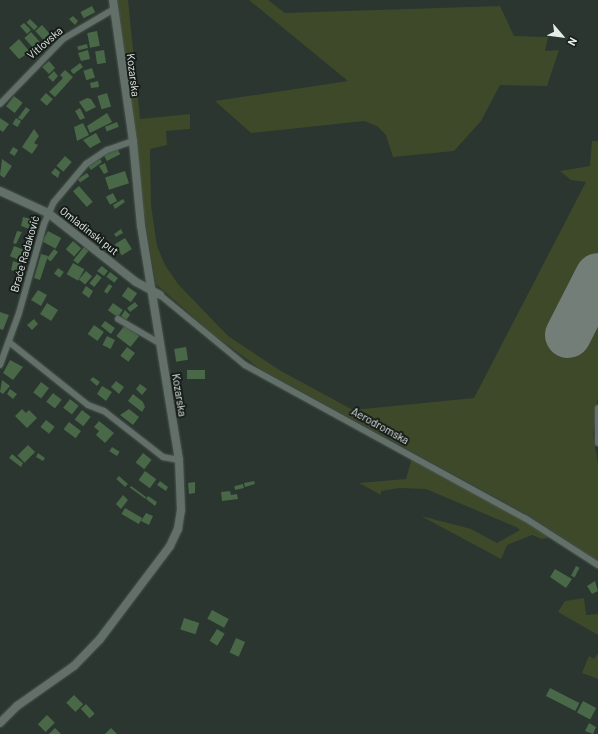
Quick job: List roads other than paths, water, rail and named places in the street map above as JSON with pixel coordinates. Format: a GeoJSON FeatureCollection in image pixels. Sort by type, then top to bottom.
{"type":"FeatureCollection","features":[{"type":"Feature","properties":{"kind":"street","name":"Vitlovska"},"geometry":{"type":"LineString","coordinates":[[0,104],[38,61],[63,39],[113,4]]}},
{"type":"Feature","properties":{"kind":"street","name":"Kozarska"},"geometry":{"type":"LineString","coordinates":[[0,723],[17,706],[87,653],[161,560],[179,523],[182,492],[179,460],[159,343],[134,176],[133,141],[113,4]]}},
{"type":"Feature","properties":{"kind":"street","name":"Braće Radaković"},"geometry":{"type":"LineString","coordinates":[[0,365],[9,342],[48,213],[70,180],[86,164],[107,150],[133,141]]}},
{"type":"Feature","properties":{"kind":"street","name":"Omladinski put"},"geometry":{"type":"LineString","coordinates":[[0,191],[48,213],[136,282],[151,288],[160,295]]}},
{"type":"Feature","properties":{"kind":"street","name":"Aerodromska"},"geometry":{"type":"LineString","coordinates":[[160,295],[245,365],[518,514],[598,565]]}},
{"type":"Feature","properties":{"kind":"street"},"geometry":{"type":"LineString","coordinates":[[118,319],[159,343]]}},
{"type":"Feature","properties":{"kind":"street"},"geometry":{"type":"LineString","coordinates":[[9,342],[88,405],[104,412],[163,457],[179,460]]}},
{"type":"Feature","properties":{"kind":"street"},"geometry":{"type":"LineString","coordinates":[[598,408],[598,443]]}}]}
